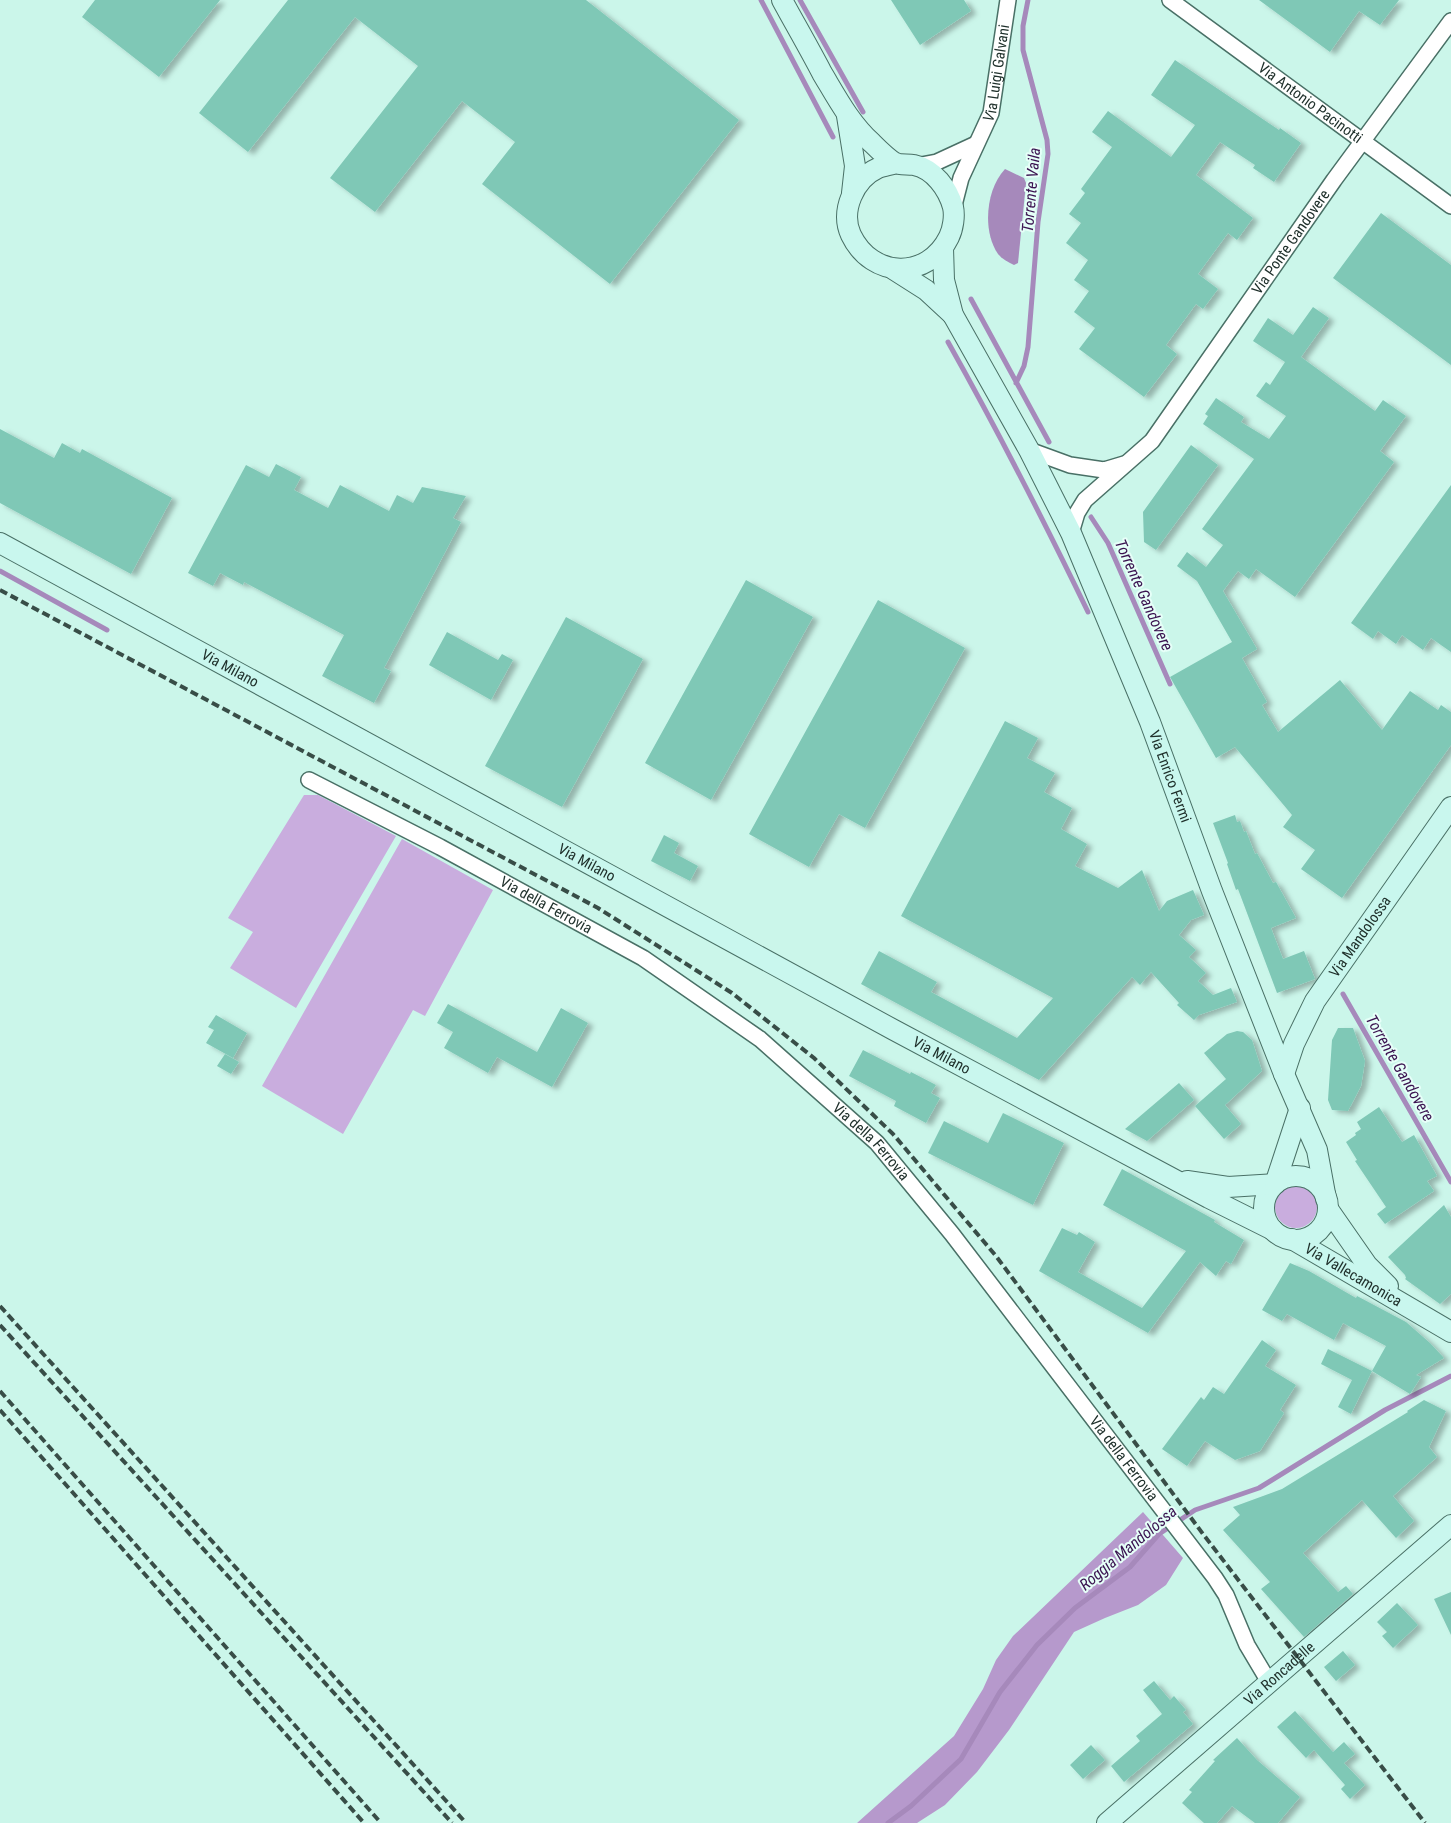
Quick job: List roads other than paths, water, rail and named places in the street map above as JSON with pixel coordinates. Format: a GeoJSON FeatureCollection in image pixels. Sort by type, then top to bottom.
{"type":"FeatureCollection","features":[{"type":"Feature","properties":{"kind":"main road"},"geometry":{"type":"LineString","coordinates":[[782,0],[847,116],[871,143],[896,164]]}},
{"type":"Feature","properties":{"kind":"main road"},"geometry":{"type":"LineString","coordinates":[[847,116],[856,166],[848,215],[850,234],[860,250],[874,262],[893,268],[926,290],[953,315]]}},
{"type":"Feature","properties":{"kind":"main road"},"geometry":{"type":"LineString","coordinates":[[851,196],[862,180],[878,168],[896,164],[916,166],[934,175],[947,191],[953,210],[952,230],[943,248],[929,261],[912,268],[893,268]]}},
{"type":"Feature","properties":{"kind":"main road"},"geometry":{"type":"LineString","coordinates":[[943,248],[944,280],[953,315]]}},
{"type":"Feature","properties":{"kind":"main road","name":"Via Enrico Fermi"},"geometry":{"type":"LineString","coordinates":[[953,315],[1029,450],[1071,533],[1150,722],[1212,891],[1284,1074],[1317,1150],[1327,1204]]}},
{"type":"Feature","properties":{"kind":"main road","name":"Via Milano"},"geometry":{"type":"LineString","coordinates":[[0,543],[903,1035],[1273,1230]]}},
{"type":"Feature","properties":{"kind":"main road","name":"Via Mandolossa"},"geometry":{"type":"LineString","coordinates":[[1284,1074],[1305,1018],[1451,808]]}},
{"type":"Feature","properties":{"kind":"main road"},"geometry":{"type":"LineString","coordinates":[[1275,1184],[1300,1108]]}},
{"type":"Feature","properties":{"kind":"main road"},"geometry":{"type":"LineString","coordinates":[[1294,1176],[1305,1177],[1314,1182],[1322,1189],[1327,1204],[1326,1219],[1320,1228],[1312,1235],[1302,1239],[1292,1240],[1273,1230],[1267,1222],[1264,1212],[1264,1201],[1268,1192],[1284,1178],[1294,1176]]}},
{"type":"Feature","properties":{"kind":"main road","name":"Via Milano"},"geometry":{"type":"LineString","coordinates":[[1174,1179],[1228,1186],[1275,1184]]}},
{"type":"Feature","properties":{"kind":"main road","name":"Via Vallecamonica"},"geometry":{"type":"LineString","coordinates":[[1327,1204],[1369,1268],[1416,1311]]}},
{"type":"Feature","properties":{"kind":"main road","name":"Via Vallecamonica"},"geometry":{"type":"LineString","coordinates":[[1292,1240],[1451,1332]]}},
{"type":"Feature","properties":{"kind":"main road","name":"Via Roncadelle"},"geometry":{"type":"LineString","coordinates":[[1108,1823],[1451,1525]]}},
{"type":"Feature","properties":{"kind":"street","name":"Via Luigi Galvani"},"geometry":{"type":"LineString","coordinates":[[953,210],[961,178],[991,113],[1008,0]]}},
{"type":"Feature","properties":{"kind":"street","name":"Via Antonio Pacinotti"},"geometry":{"type":"LineString","coordinates":[[1170,0],[1451,206]]}},
{"type":"Feature","properties":{"kind":"street","name":"Via Ponte Gandovere"},"geometry":{"type":"LineString","coordinates":[[1071,533],[1077,513],[1085,500],[1152,441],[1362,142],[1451,21]]}},
{"type":"Feature","properties":{"kind":"street"},"geometry":{"type":"LineString","coordinates":[[916,166],[937,162],[976,144]]}},
{"type":"Feature","properties":{"kind":"street","name":"Via Ponte Gandovere"},"geometry":{"type":"LineString","coordinates":[[1029,450],[1070,465],[1104,470],[1130,462]]}},
{"type":"Feature","properties":{"kind":"street","name":"Via della Ferrovia"},"geometry":{"type":"LineString","coordinates":[[309,780],[440,847],[643,958],[760,1039],[877,1143],[952,1234],[1215,1578],[1226,1595],[1247,1645],[1270,1682]]}},
{"type":"Feature","properties":{"kind":"waterway"},"geometry":{"type":"LineString","coordinates":[[761,0],[833,137]]}},
{"type":"Feature","properties":{"kind":"waterway","name":"Torrente Gandovere"},"geometry":{"type":"LineString","coordinates":[[800,0],[863,112]]}},
{"type":"Feature","properties":{"kind":"waterway","name":"Torrente Vaila"},"geometry":{"type":"LineString","coordinates":[[1016,383],[1024,366],[1028,347],[1038,222],[1048,154],[1047,140],[1023,50],[1023,26],[1028,0]]}},
{"type":"Feature","properties":{"kind":"waterway","name":"Torrente Gandovere"},"geometry":{"type":"LineString","coordinates":[[971,299],[1049,442]]}},
{"type":"Feature","properties":{"kind":"waterway"},"geometry":{"type":"LineString","coordinates":[[948,342],[1020,476],[1088,612]]}},
{"type":"Feature","properties":{"kind":"waterway","name":"Torrente Gandovere"},"geometry":{"type":"LineString","coordinates":[[1091,517],[1108,543],[1170,684]]}},
{"type":"Feature","properties":{"kind":"waterway"},"geometry":{"type":"LineString","coordinates":[[0,571],[107,630]]}},
{"type":"Feature","properties":{"kind":"waterway","name":"Torrente Gandovere"},"geometry":{"type":"LineString","coordinates":[[1343,994],[1451,1182]]}},
{"type":"Feature","properties":{"kind":"waterway","name":"Roggia Mandolossa"},"geometry":{"type":"LineString","coordinates":[[888,1823],[911,1806],[961,1759],[1000,1692],[1037,1645],[1075,1608],[1130,1567],[1159,1534],[1195,1510],[1259,1488],[1385,1410],[1451,1376]]}},
{"type":"Feature","properties":{"kind":"railway"},"geometry":{"type":"LineString","coordinates":[[0,590],[598,908],[732,993],[814,1058],[893,1134],[996,1256],[1203,1534],[1425,1823]]}},
{"type":"Feature","properties":{"kind":"railway"},"geometry":{"type":"LineString","coordinates":[[0,1306],[466,1823]]}},
{"type":"Feature","properties":{"kind":"railway"},"geometry":{"type":"LineString","coordinates":[[0,1325],[452,1823]]}},
{"type":"Feature","properties":{"kind":"railway"},"geometry":{"type":"LineString","coordinates":[[0,1391],[381,1823]]}},
{"type":"Feature","properties":{"kind":"railway"},"geometry":{"type":"LineString","coordinates":[[0,1410],[364,1823]]}}]}
